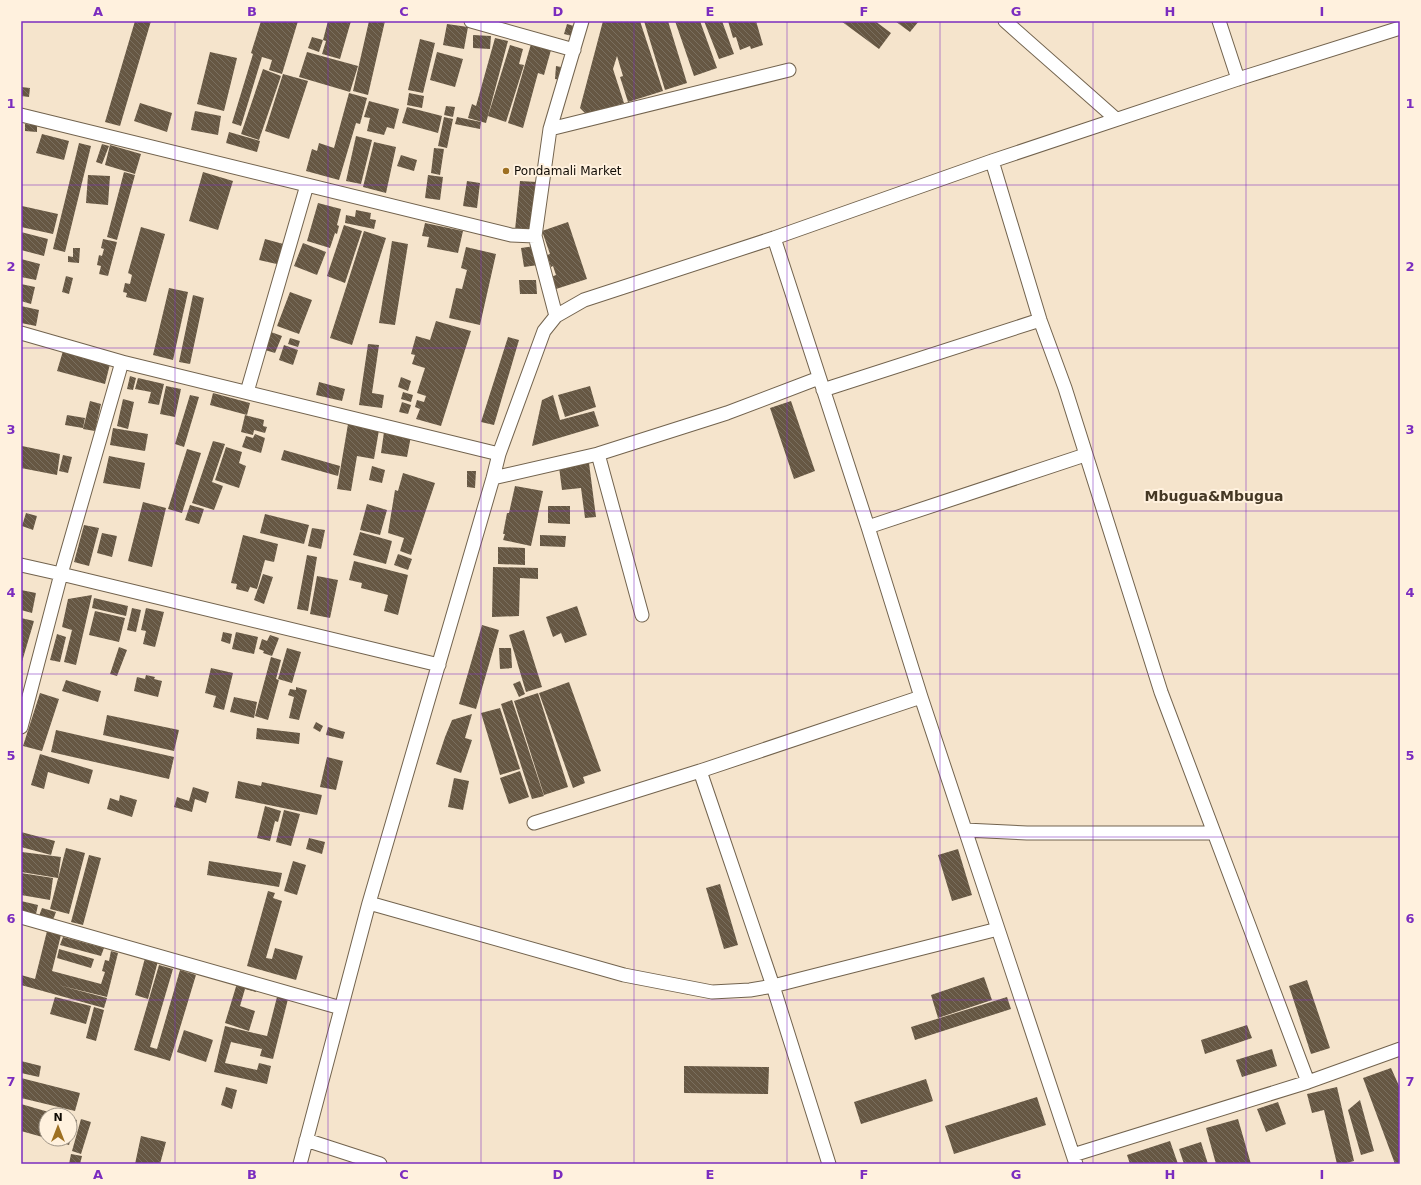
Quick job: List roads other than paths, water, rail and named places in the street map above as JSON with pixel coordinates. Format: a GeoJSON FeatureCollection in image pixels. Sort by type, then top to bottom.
{"type":"FeatureCollection","features":[{"type":"Feature","properties":{"kind":"street"},"geometry":{"type":"LineString","coordinates":[[471,21],[574,50]]}},
{"type":"Feature","properties":{"kind":"street"},"geometry":{"type":"LineString","coordinates":[[556,316],[535,236],[550,129],[582,21]]}},
{"type":"Feature","properties":{"kind":"street"},"geometry":{"type":"LineString","coordinates":[[1005,21],[1116,119]]}},
{"type":"Feature","properties":{"kind":"street"},"geometry":{"type":"LineString","coordinates":[[1219,21],[1238,79]]}},
{"type":"Feature","properties":{"kind":"street"},"geometry":{"type":"LineString","coordinates":[[300,1164],[369,902],[499,454],[544,331],[556,316],[584,300],[774,238],[1116,119],[1400,28]]}},
{"type":"Feature","properties":{"kind":"street"},"geometry":{"type":"LineString","coordinates":[[550,129],[789,70]]}},
{"type":"Feature","properties":{"kind":"street"},"geometry":{"type":"LineString","coordinates":[[21,115],[511,235],[535,236]]}},
{"type":"Feature","properties":{"kind":"street"},"geometry":{"type":"LineString","coordinates":[[992,161],[1040,320],[1065,388],[1161,692],[1308,1082]]}},
{"type":"Feature","properties":{"kind":"street"},"geometry":{"type":"LineString","coordinates":[[247,392],[307,185]]}},
{"type":"Feature","properties":{"kind":"street"},"geometry":{"type":"LineString","coordinates":[[774,238],[868,527],[921,697],[1075,1160],[1308,1082],[1400,1049]]}},
{"type":"Feature","properties":{"kind":"street"},"geometry":{"type":"LineString","coordinates":[[493,478],[598,454],[727,412],[1040,320]]}},
{"type":"Feature","properties":{"kind":"street"},"geometry":{"type":"LineString","coordinates":[[21,333],[122,362],[499,454]]}},
{"type":"Feature","properties":{"kind":"street"},"geometry":{"type":"LineString","coordinates":[[21,726],[122,362]]}},
{"type":"Feature","properties":{"kind":"street"},"geometry":{"type":"LineString","coordinates":[[598,454],[642,615]]}},
{"type":"Feature","properties":{"kind":"street"},"geometry":{"type":"LineString","coordinates":[[868,527],[1085,455]]}},
{"type":"Feature","properties":{"kind":"street"},"geometry":{"type":"LineString","coordinates":[[21,565],[439,665]]}},
{"type":"Feature","properties":{"kind":"street"},"geometry":{"type":"LineString","coordinates":[[534,823],[700,771],[921,697]]}},
{"type":"Feature","properties":{"kind":"street"},"geometry":{"type":"LineString","coordinates":[[700,771],[773,986],[829,1164]]}},
{"type":"Feature","properties":{"kind":"street"},"geometry":{"type":"LineString","coordinates":[[965,830],[1027,833],[1214,833]]}},
{"type":"Feature","properties":{"kind":"street"},"geometry":{"type":"LineString","coordinates":[[369,902],[624,975],[712,992],[750,990],[773,986],[998,929]]}},
{"type":"Feature","properties":{"kind":"street"},"geometry":{"type":"LineString","coordinates":[[21,917],[342,1008]]}},
{"type":"Feature","properties":{"kind":"street"},"geometry":{"type":"LineString","coordinates":[[306,1140],[380,1164]]}},
{"type":"Feature","properties":{"kind":"place","name":"Pondamali Market"},"geometry":{"type":"Point","coordinates":[506,171]}},
{"type":"Feature","properties":{"kind":"district","name":"Mbugua&Mbugua"},"geometry":{"type":"Point","coordinates":[1214,496]}}]}
